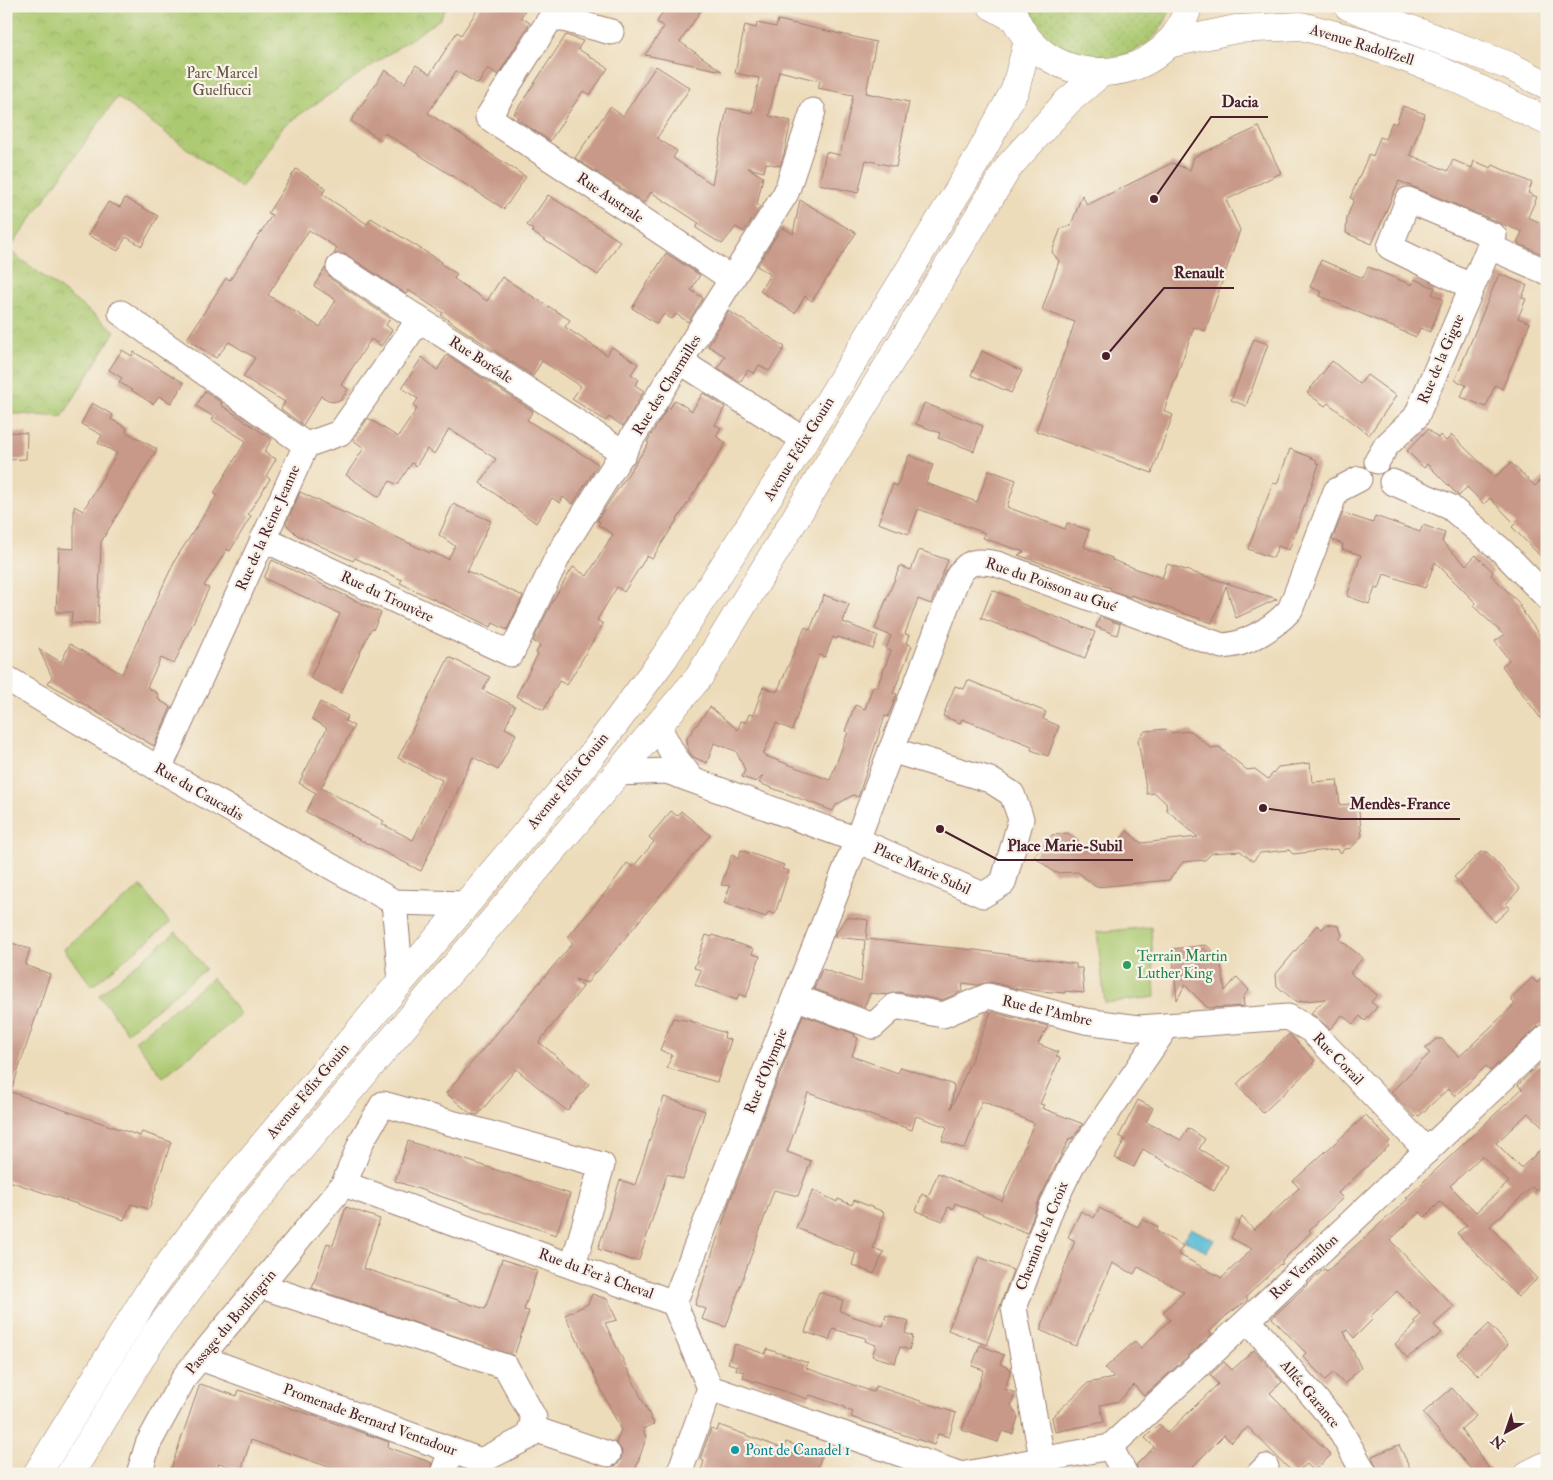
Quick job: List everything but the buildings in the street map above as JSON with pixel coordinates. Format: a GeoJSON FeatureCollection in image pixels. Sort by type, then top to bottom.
{"type":"FeatureCollection","features":[{"type":"Feature","properties":{"kind":"main road"},"geometry":{"type":"LineString","coordinates":[[1011,18],[1040,52],[1062,66],[1087,73],[1102,72],[1133,68],[1152,58],[1167,44],[1179,28],[1188,6]]}},
{"type":"Feature","properties":{"kind":"main road","name":"Avenue Radolfzell"},"geometry":{"type":"LineString","coordinates":[[1348,6],[1507,65],[1547,85]]}},
{"type":"Feature","properties":{"kind":"main road","name":"Avenue Félix Gouin"},"geometry":{"type":"LineString","coordinates":[[37,1474],[152,1286],[220,1196],[591,756],[664,658],[806,440],[977,160],[1015,90],[1011,18]]}},
{"type":"Feature","properties":{"kind":"main road","name":"Avenue Radolfzell"},"geometry":{"type":"LineString","coordinates":[[1167,44],[1236,29],[1301,26],[1358,41],[1439,70],[1547,121]]}},
{"type":"Feature","properties":{"kind":"main road","name":"Avenue Félix Gouin"},"geometry":{"type":"LineString","coordinates":[[70,1474],[120,1389],[172,1310],[246,1213],[699,677],[1009,166],[1067,102],[1102,72]]}},
{"type":"Feature","properties":{"kind":"main road"},"geometry":{"type":"LineString","coordinates":[[1528,1474],[1547,1465]]}},
{"type":"Feature","properties":{"kind":"street","name":"Rue Australe"},"geometry":{"type":"LineString","coordinates":[[611,32],[552,16],[488,117],[732,279]]}},
{"type":"Feature","properties":{"kind":"street","name":"Rue des Charmilles"},"geometry":{"type":"LineString","coordinates":[[511,654],[559,554],[786,193],[813,111]]}},
{"type":"Feature","properties":{"kind":"street"},"geometry":{"type":"LineString","coordinates":[[1472,287],[1390,247],[1408,200],[1494,236],[1490,247],[1547,272]]}},
{"type":"Feature","properties":{"kind":"street","name":"Rue de la Gigue"},"geometry":{"type":"LineString","coordinates":[[1377,461],[1386,446],[1416,417],[1490,247]]}},
{"type":"Feature","properties":{"kind":"street","name":"Rue Boréale"},"geometry":{"type":"LineString","coordinates":[[339,267],[624,453]]}},
{"type":"Feature","properties":{"kind":"street"},"geometry":{"type":"LineString","coordinates":[[121,312],[306,446],[340,433],[419,320]]}},
{"type":"Feature","properties":{"kind":"street"},"geometry":{"type":"LineString","coordinates":[[681,362],[806,440]]}},
{"type":"Feature","properties":{"kind":"street","name":"Rue de la Reine Jeanne"},"geometry":{"type":"LineString","coordinates":[[159,770],[306,446]]}},
{"type":"Feature","properties":{"kind":"street"},"geometry":{"type":"LineString","coordinates":[[1377,461],[1386,464],[1390,469],[1392,482],[1386,491],[1373,494],[1363,488],[1359,479],[1365,464],[1377,461]]}},
{"type":"Feature","properties":{"kind":"street","name":"Rue du Poisson au Gué"},"geometry":{"type":"LineString","coordinates":[[857,840],[957,578],[962,569],[970,562],[980,560],[997,564],[1222,646],[1237,645],[1278,622],[1290,610],[1336,491],[1359,479]]}},
{"type":"Feature","properties":{"kind":"street"},"geometry":{"type":"LineString","coordinates":[[1392,482],[1450,507],[1500,549],[1547,598]]}},
{"type":"Feature","properties":{"kind":"street","name":"Rue du Trouvère"},"geometry":{"type":"LineString","coordinates":[[263,539],[511,654]]}},
{"type":"Feature","properties":{"kind":"street","name":"Rue du Caucadis"},"geometry":{"type":"LineString","coordinates":[[6,678],[159,770],[394,902],[465,904]]}},
{"type":"Feature","properties":{"kind":"street"},"geometry":{"type":"LineString","coordinates":[[658,726],[674,756],[691,778]]}},
{"type":"Feature","properties":{"kind":"street","name":"Place Marie Subil"},"geometry":{"type":"LineString","coordinates":[[857,840],[983,895],[1003,883],[1021,819],[1012,794],[990,780],[891,750]]}},
{"type":"Feature","properties":{"kind":"street"},"geometry":{"type":"LineString","coordinates":[[618,773],[666,771],[691,778],[857,840]]}},
{"type":"Feature","properties":{"kind":"street","name":"Rue d'Olympie"},"geometry":{"type":"LineString","coordinates":[[674,1303],[857,840]]}},
{"type":"Feature","properties":{"kind":"street"},"geometry":{"type":"LineString","coordinates":[[394,902],[401,981]]}},
{"type":"Feature","properties":{"kind":"street","name":"Rue de l'Ambre"},"geometry":{"type":"LineString","coordinates":[[795,997],[873,1026],[895,1006],[943,1016],[988,996],[1085,1021],[1139,1028],[1167,1026]]}},
{"type":"Feature","properties":{"kind":"street","name":"Rue Corail"},"geometry":{"type":"LineString","coordinates":[[1167,1026],[1288,1017],[1311,1030],[1426,1151]]}},
{"type":"Feature","properties":{"kind":"street","name":"Chemin de la Croix"},"geometry":{"type":"LineString","coordinates":[[1043,1466],[1014,1308],[1052,1206],[1072,1165],[1167,1026]]}},
{"type":"Feature","properties":{"kind":"street","name":"Rue Vermillon"},"geometry":{"type":"LineString","coordinates":[[1110,1447],[1248,1320],[1547,1037]]}},
{"type":"Feature","properties":{"kind":"street"},"geometry":{"type":"LineString","coordinates":[[366,1070],[383,1104],[602,1165],[573,1266]]}},
{"type":"Feature","properties":{"kind":"street","name":"Passage du Boulingrin"},"geometry":{"type":"LineString","coordinates":[[139,1474],[148,1444],[185,1376],[344,1184],[362,1140],[383,1104]]}},
{"type":"Feature","properties":{"kind":"street","name":"Rue du Fer à Cheval"},"geometry":{"type":"LineString","coordinates":[[344,1184],[674,1303]]}},
{"type":"Feature","properties":{"kind":"street"},"geometry":{"type":"LineString","coordinates":[[261,1286],[506,1367],[534,1418],[531,1428],[608,1454]]}},
{"type":"Feature","properties":{"kind":"street"},"geometry":{"type":"LineString","coordinates":[[674,1303],[710,1388],[679,1474]]}},
{"type":"Feature","properties":{"kind":"street","name":"Allée Garance"},"geometry":{"type":"LineString","coordinates":[[1248,1320],[1336,1423],[1365,1474]]}},
{"type":"Feature","properties":{"kind":"street","name":"Promenade Bernard Ventadour"},"geometry":{"type":"LineString","coordinates":[[201,1358],[480,1461],[528,1437],[531,1428]]}},
{"type":"Feature","properties":{"kind":"street"},"geometry":{"type":"LineString","coordinates":[[710,1388],[959,1474]]}},
{"type":"Feature","properties":{"kind":"street"},"geometry":{"type":"LineString","coordinates":[[966,1474],[1043,1466],[1110,1447],[1125,1474]]}},
{"type":"Feature","properties":{"kind":"street"},"geometry":{"type":"LineString","coordinates":[[443,1474],[451,1450]]}},
{"type":"Feature","properties":{"kind":"green space","name":"Parc Marcel Guelfucci"},"geometry":{"type":"Polygon","coordinates":[[[6,6],[447,6],[440,19],[283,126],[241,188],[117,97],[9,250],[115,331],[62,417],[6,413],[6,6]]]}},
{"type":"Feature","properties":{"kind":"green space"},"geometry":{"type":"Polygon","coordinates":[[[1024,6],[1172,6],[1165,22],[1146,44],[1132,52],[1118,56],[1087,58],[1058,48],[1046,39],[1035,27],[1024,6]]]}},
{"type":"Feature","properties":{"kind":"green space"},"geometry":{"type":"Polygon","coordinates":[[[141,886],[170,923],[92,986],[64,949],[141,886]]]}},
{"type":"Feature","properties":{"kind":"green space","name":"Terrain Martin Luther King"},"geometry":{"type":"Polygon","coordinates":[[[1151,927],[1155,997],[1105,1003],[1097,932],[1151,927]]]}},
{"type":"Feature","properties":{"kind":"green space"},"geometry":{"type":"Polygon","coordinates":[[[176,932],[206,969],[127,1032],[99,995],[176,932]]]}},
{"type":"Feature","properties":{"kind":"green space"},"geometry":{"type":"Polygon","coordinates":[[[212,978],[241,1015],[163,1077],[135,1041],[212,978]]]}},
{"type":"Feature","properties":{"kind":"water"},"geometry":{"type":"Polygon","coordinates":[[[1191,1228],[1214,1240],[1207,1252],[1184,1239],[1191,1228]]]}},
{"type":"Feature","properties":{"kind":"place","name":"Dacia"},"geometry":{"type":"Point","coordinates":[1154,199]}},
{"type":"Feature","properties":{"kind":"place","name":"Renault"},"geometry":{"type":"Point","coordinates":[1106,356]}},
{"type":"Feature","properties":{"kind":"place","name":"Mendès-France"},"geometry":{"type":"Point","coordinates":[1263,808]}},
{"type":"Feature","properties":{"kind":"place","name":"Place Marie-Subil"},"geometry":{"type":"Point","coordinates":[940,829]}},
{"type":"Feature","properties":{"kind":"place","name":"Terrain Martin Luther King"},"geometry":{"type":"Point","coordinates":[1127,965]}},
{"type":"Feature","properties":{"kind":"place","name":"Pont de Canadel 1"},"geometry":{"type":"Point","coordinates":[735,1450]}}]}
